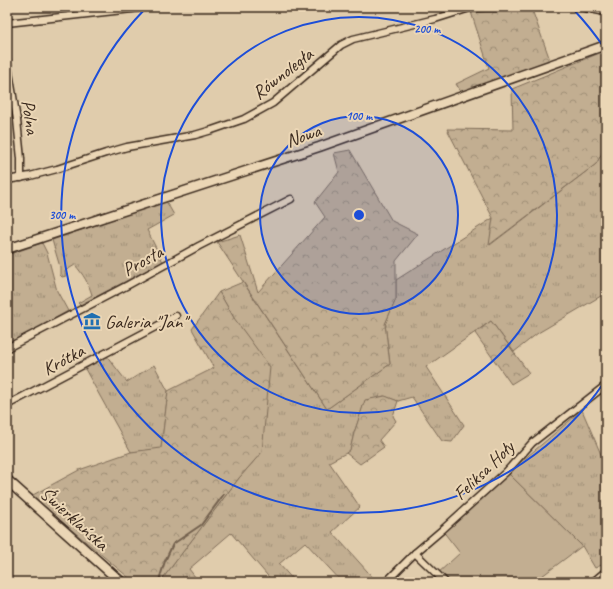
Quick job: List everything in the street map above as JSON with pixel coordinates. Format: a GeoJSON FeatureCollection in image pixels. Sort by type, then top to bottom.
{"type":"FeatureCollection","features":[{"type":"Feature","properties":{"kind":"main road","name":"Świerklańska"},"geometry":{"type":"LineString","coordinates":[[7,480],[121,582]]}},
{"type":"Feature","properties":{"kind":"street"},"geometry":{"type":"LineString","coordinates":[[7,23],[150,7]]}},
{"type":"Feature","properties":{"kind":"street","name":"Równoległa"},"geometry":{"type":"LineString","coordinates":[[7,180],[57,169],[106,153],[212,130],[244,119],[273,103],[341,45],[353,39],[435,19],[470,8],[502,7]]}},
{"type":"Feature","properties":{"kind":"street"},"geometry":{"type":"LineString","coordinates":[[580,7],[606,12]]}},
{"type":"Feature","properties":{"kind":"street","name":"Nowa"},"geometry":{"type":"LineString","coordinates":[[7,249],[319,147],[606,44]]}},
{"type":"Feature","properties":{"kind":"street","name":"Polna"},"geometry":{"type":"LineString","coordinates":[[7,60],[17,120],[21,159],[21,178]]}},
{"type":"Feature","properties":{"kind":"street","name":"Prosta"},"geometry":{"type":"LineString","coordinates":[[7,348],[291,199]]}},
{"type":"Feature","properties":{"kind":"street","name":"Krótka"},"geometry":{"type":"LineString","coordinates":[[7,405],[176,316]]}},
{"type":"Feature","properties":{"kind":"street","name":"Feliksa Hoły"},"geometry":{"type":"LineString","coordinates":[[386,582],[415,553],[506,472],[532,442],[606,385]]}},
{"type":"Feature","properties":{"kind":"street"},"geometry":{"type":"LineString","coordinates":[[415,553],[445,582]]}},
{"type":"Feature","properties":{"kind":"street"},"geometry":{"type":"LineString","coordinates":[[592,582],[606,571]]}},
{"type":"Feature","properties":{"kind":"green space"},"geometry":{"type":"Polygon","coordinates":[[[531,7],[550,60],[461,92],[456,84],[489,68],[471,12],[531,7]]]}},
{"type":"Feature","properties":{"kind":"green space"},"geometry":{"type":"Polygon","coordinates":[[[602,52],[606,58],[606,146],[596,164],[489,245],[493,218],[447,129],[513,130],[512,89],[602,52]]]}},
{"type":"Feature","properties":{"kind":"green space"},"geometry":{"type":"Polygon","coordinates":[[[7,87],[12,113],[7,113],[7,87]]]}},
{"type":"Feature","properties":{"kind":"green space"},"geometry":{"type":"Polygon","coordinates":[[[606,146],[606,293],[538,333],[514,352],[491,321],[426,367],[464,425],[452,442],[442,441],[412,397],[398,401],[384,396],[365,401],[354,433],[350,451],[329,462],[360,507],[332,532],[376,581],[342,582],[305,542],[279,564],[295,582],[273,582],[231,533],[189,569],[199,582],[160,582],[239,478],[262,452],[234,318],[219,292],[243,282],[327,409],[390,364],[385,324],[396,299],[396,280],[493,218],[490,245],[596,164],[606,146]]]}},
{"type":"Feature","properties":{"kind":"green space"},"geometry":{"type":"Polygon","coordinates":[[[350,150],[392,221],[418,234],[396,261],[396,299],[385,324],[390,364],[327,409],[217,242],[240,235],[258,292],[325,217],[315,202],[339,172],[334,153],[350,150]]]}},
{"type":"Feature","properties":{"kind":"green space"},"geometry":{"type":"Polygon","coordinates":[[[166,201],[174,215],[147,230],[163,262],[80,305],[78,303],[92,295],[89,287],[75,265],[65,271],[66,276],[62,277],[60,275],[60,267],[52,240],[166,201]]]}},
{"type":"Feature","properties":{"kind":"green space"},"geometry":{"type":"Polygon","coordinates":[[[42,243],[47,253],[57,291],[68,311],[7,345],[7,255],[42,243]]]}},
{"type":"Feature","properties":{"kind":"green space"},"geometry":{"type":"Polygon","coordinates":[[[219,292],[234,318],[270,367],[262,452],[239,478],[160,582],[134,582],[31,496],[79,470],[131,452],[161,448],[168,391],[214,368],[192,329],[219,292]]]}},
{"type":"Feature","properties":{"kind":"green space"},"geometry":{"type":"Polygon","coordinates":[[[491,321],[529,373],[511,384],[475,333],[491,321]]]}},
{"type":"Feature","properties":{"kind":"green space"},"geometry":{"type":"Polygon","coordinates":[[[106,355],[127,382],[154,365],[168,391],[161,449],[131,452],[85,369],[106,355]]]}},
{"type":"Feature","properties":{"kind":"green space"},"geometry":{"type":"Polygon","coordinates":[[[385,396],[398,401],[393,416],[396,421],[379,440],[384,447],[360,464],[346,453],[350,450],[365,400],[385,396]]]}},
{"type":"Feature","properties":{"kind":"green space"},"geometry":{"type":"Polygon","coordinates":[[[582,410],[606,466],[606,563],[595,568],[582,546],[508,473],[582,410]]]}},
{"type":"Feature","properties":{"kind":"green space"},"geometry":{"type":"Polygon","coordinates":[[[508,473],[582,546],[534,582],[446,582],[437,574],[460,553],[442,530],[508,473]]]}},
{"type":"Feature","properties":{"kind":"waterway"},"geometry":{"type":"LineString","coordinates":[[159,582],[165,561],[173,544],[201,525],[224,494]]}},
{"type":"Feature","properties":{"kind":"place","name":"Galeria \"Jan\""},"geometry":{"type":"Point","coordinates":[92,321]}}]}
